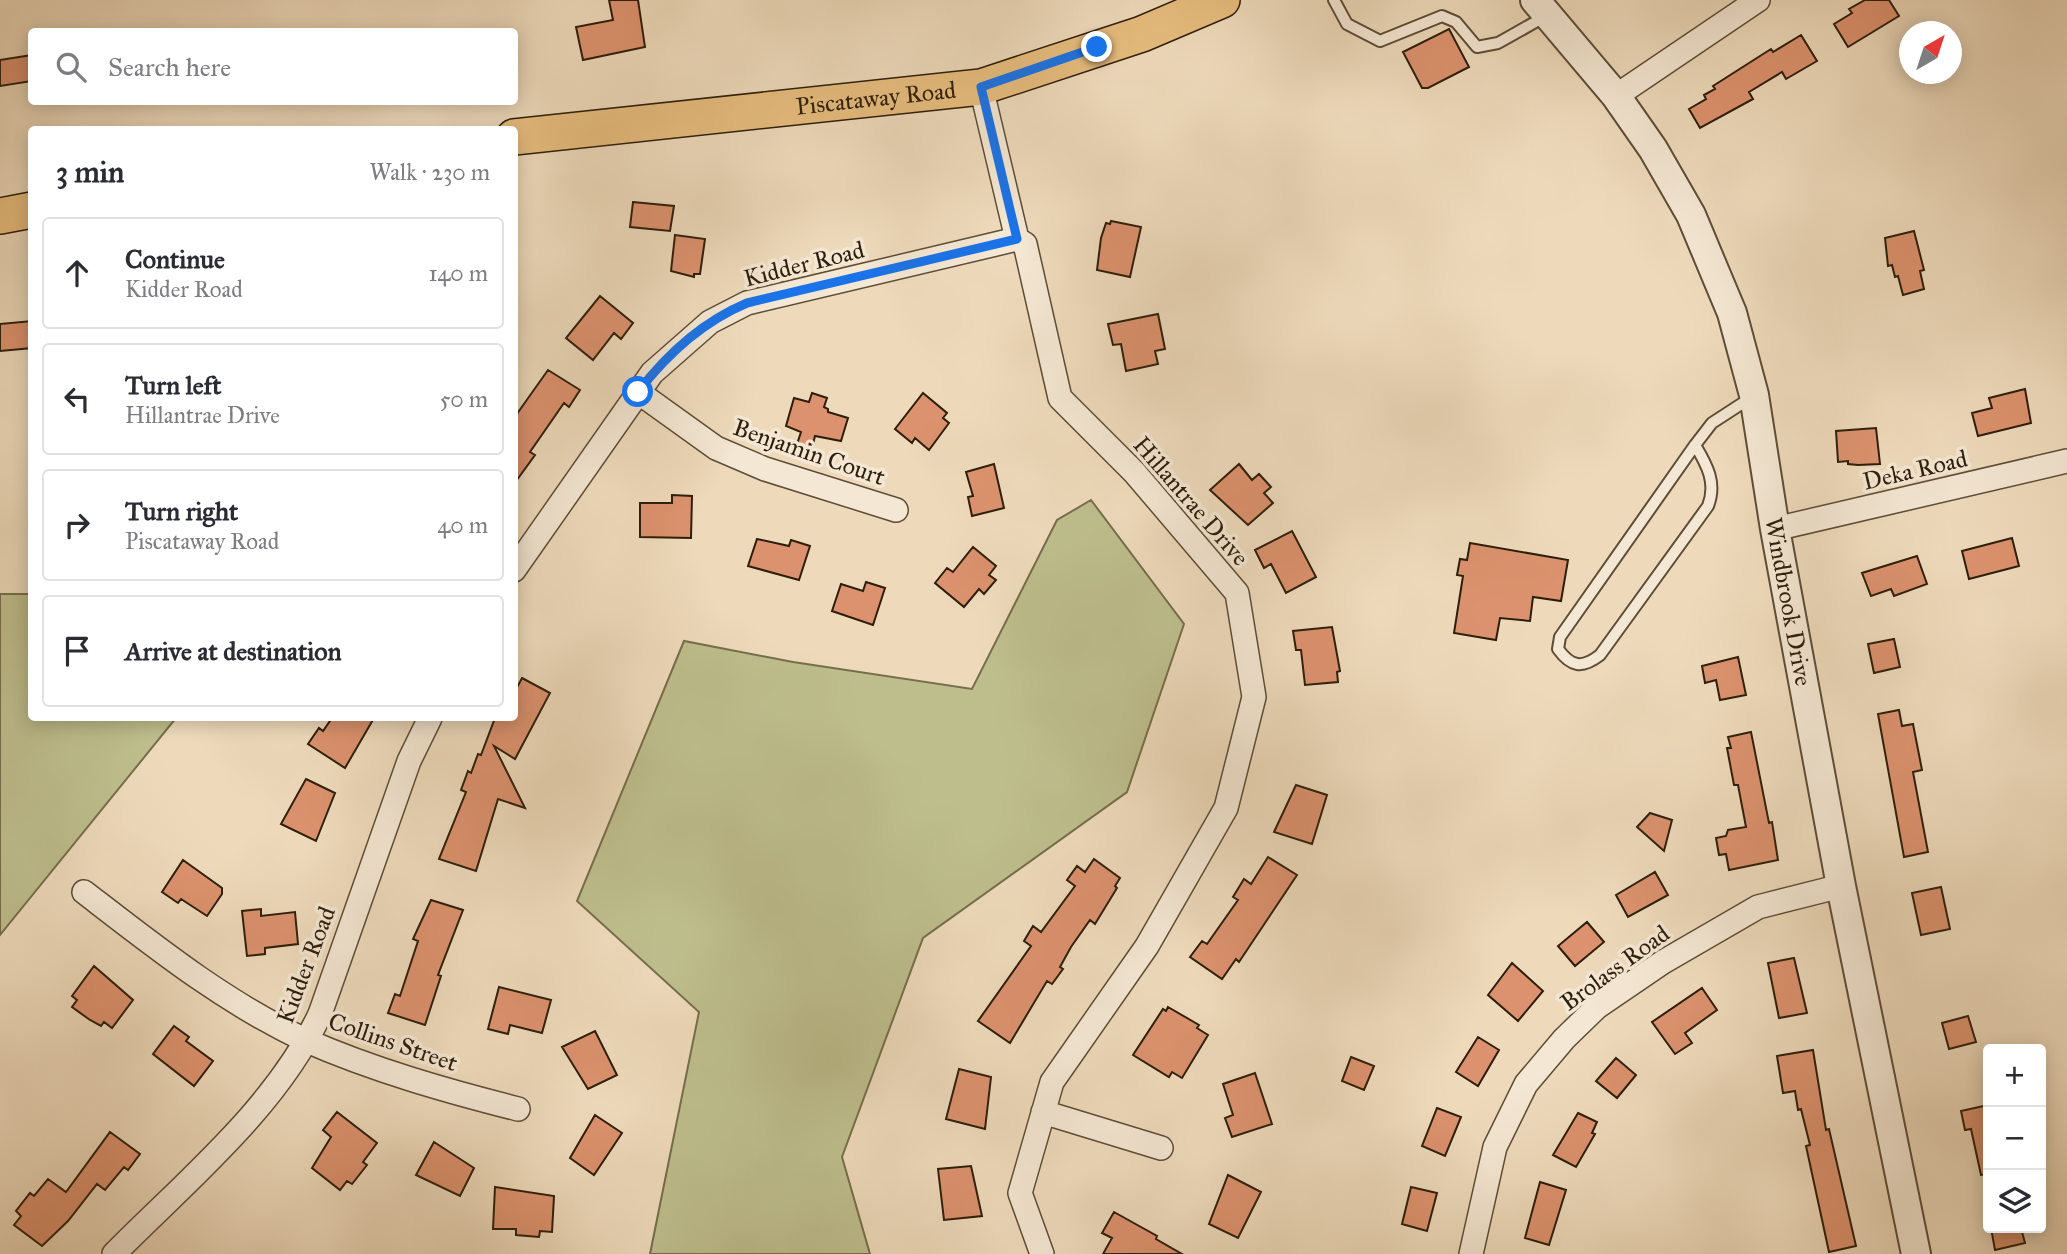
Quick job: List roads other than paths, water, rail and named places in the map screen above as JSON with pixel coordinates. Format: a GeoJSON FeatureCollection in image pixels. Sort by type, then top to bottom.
{"type":"FeatureCollection","features":[{"type":"Feature","properties":{"kind":"main road","name":"Piscataway Road"},"geometry":{"type":"LineString","coordinates":[[518,137],[981,87],[1142,34],[1222,0]]}},
{"type":"Feature","properties":{"kind":"main road"},"geometry":{"type":"LineString","coordinates":[[0,216],[28,211]]}},
{"type":"Feature","properties":{"kind":"street"},"geometry":{"type":"LineString","coordinates":[[1616,96],[1758,0]]}},
{"type":"Feature","properties":{"kind":"street","name":"Windbrook Drive"},"geometry":{"type":"LineString","coordinates":[[1541,8],[1616,96],[1653,149],[1691,215],[1732,313],[1754,396],[1775,529],[1841,887],[1916,1254]]}},
{"type":"Feature","properties":{"kind":"street","name":"Hillantrae Drive"},"geometry":{"type":"LineString","coordinates":[[981,87],[1017,239],[1025,244],[1060,398],[1134,472],[1237,593],[1254,697],[1226,808],[1147,946],[1052,1082],[1020,1193],[1041,1254]]}},
{"type":"Feature","properties":{"kind":"street","name":"Kidder Road"},"geometry":{"type":"LineString","coordinates":[[518,564],[638,392],[686,340],[726,312],[747,303],[1017,239]]}},
{"type":"Feature","properties":{"kind":"street","name":"Benjamin Court"},"geometry":{"type":"LineString","coordinates":[[638,392],[716,448],[765,469],[896,510]]}},
{"type":"Feature","properties":{"kind":"street","name":"Deka Road"},"geometry":{"type":"LineString","coordinates":[[1775,529],[2067,461]]}},
{"type":"Feature","properties":{"kind":"street","name":"Kidder Road"},"geometry":{"type":"LineString","coordinates":[[114,1254],[265,1101],[307,1040],[320,1014],[409,761],[429,721]]}},
{"type":"Feature","properties":{"kind":"street","name":"Brolass Road"},"geometry":{"type":"LineString","coordinates":[[1471,1254],[1494,1147],[1527,1084],[1564,1039],[1597,1007],[1662,962],[1747,913],[1758,907],[1841,887]]}},
{"type":"Feature","properties":{"kind":"street","name":"Collins Street"},"geometry":{"type":"LineString","coordinates":[[84,892],[202,980],[307,1040],[409,1078],[519,1109]]}},
{"type":"Feature","properties":{"kind":"street"},"geometry":{"type":"LineString","coordinates":[[1043,1112],[1161,1148]]}},
{"type":"Feature","properties":{"kind":"lane"},"geometry":{"type":"LineString","coordinates":[[1334,0],[1347,24],[1380,41],[1443,16],[1456,22],[1477,47],[1497,43],[1541,8]]}},
{"type":"Feature","properties":{"kind":"lane"},"geometry":{"type":"LineString","coordinates":[[1695,445],[1707,464],[1713,486],[1708,506],[1600,655],[1588,664],[1578,666],[1565,659],[1558,649],[1560,637],[1695,445],[1712,423],[1754,396]]}}]}
